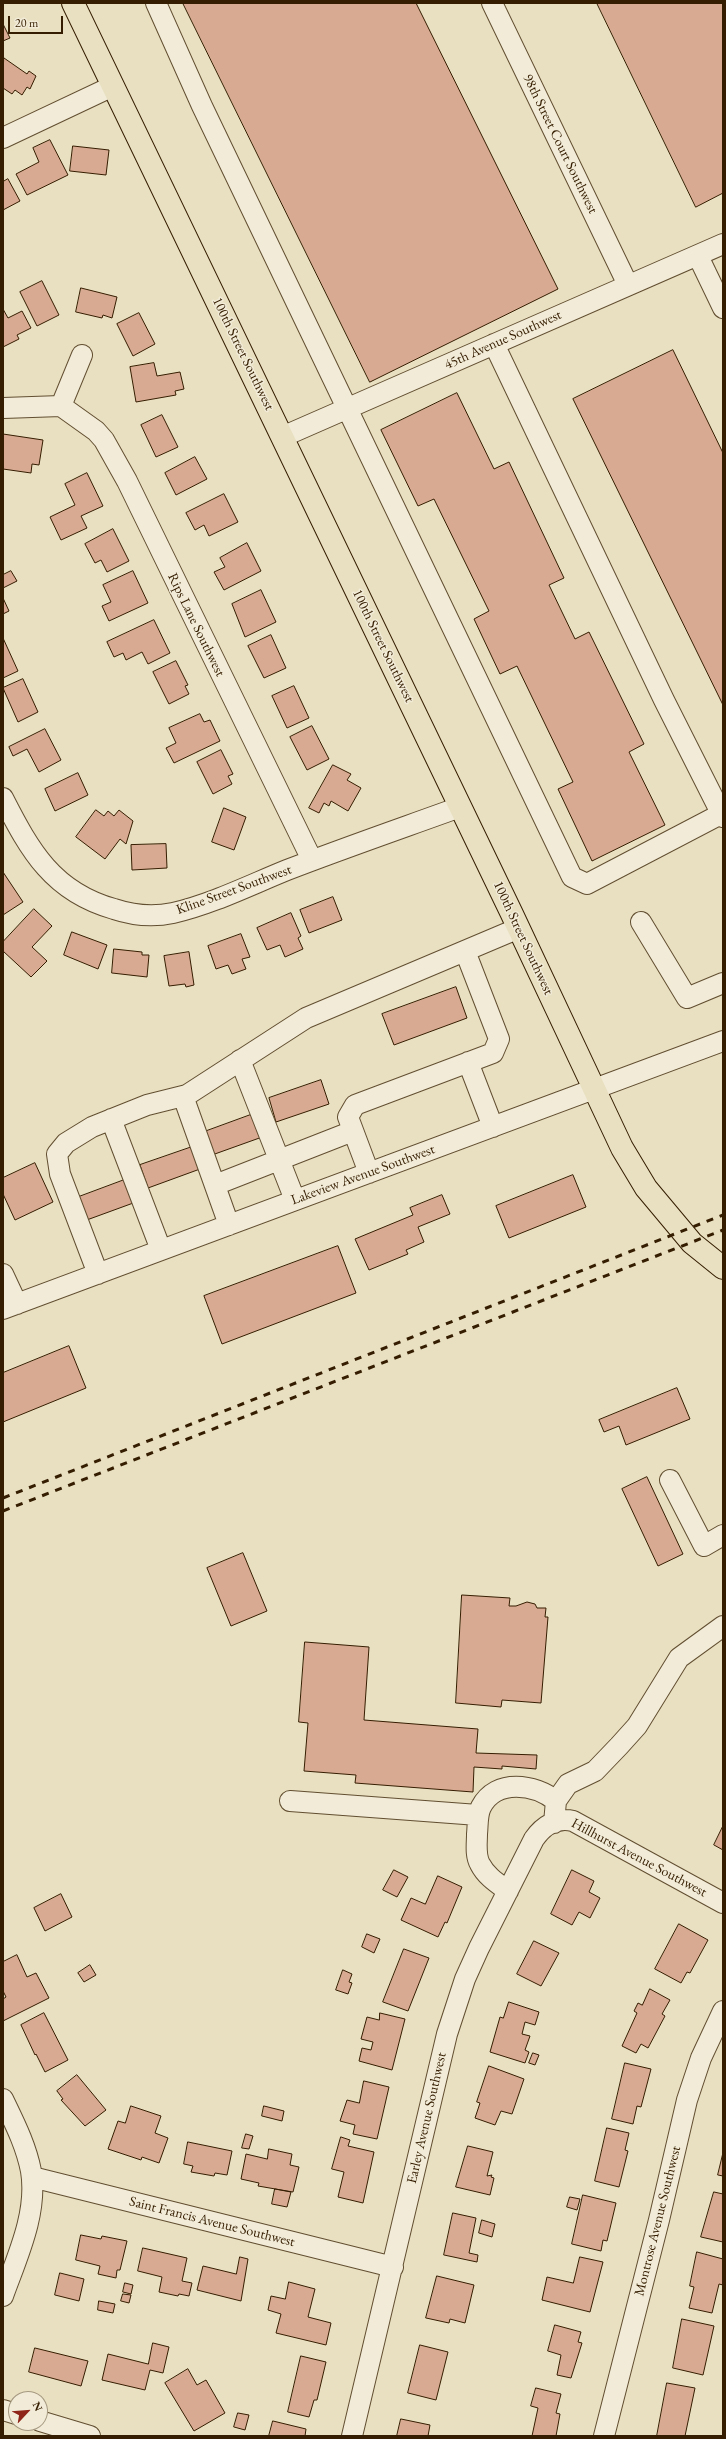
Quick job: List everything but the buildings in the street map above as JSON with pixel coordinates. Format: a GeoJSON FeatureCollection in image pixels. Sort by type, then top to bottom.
{"type":"FeatureCollection","features":[{"type":"Feature","properties":{"kind":"main road","name":"100th Street Southwest"},"geometry":{"type":"LineString","coordinates":[[73,3],[519,928],[622,1148],[646,1188],[692,1243],[723,1268]]}},
{"type":"Feature","properties":{"kind":"street"},"geometry":{"type":"LineString","coordinates":[[156,3],[202,106],[572,877],[587,884],[722,816],[664,700],[494,344]]}},
{"type":"Feature","properties":{"kind":"street","name":"98th Street Court Southwest"},"geometry":{"type":"LineString","coordinates":[[492,3],[628,285]]}},
{"type":"Feature","properties":{"kind":"street"},"geometry":{"type":"LineString","coordinates":[[3,138],[113,86]]}},
{"type":"Feature","properties":{"kind":"street","name":"45th Avenue Southwest"},"geometry":{"type":"LineString","coordinates":[[282,437],[723,244]]}},
{"type":"Feature","properties":{"kind":"street"},"geometry":{"type":"LineString","coordinates":[[698,256],[723,308]]}},
{"type":"Feature","properties":{"kind":"street"},"geometry":{"type":"LineString","coordinates":[[3,408],[61,406],[82,355]]}},
{"type":"Feature","properties":{"kind":"street","name":"Rips Lane Southwest"},"geometry":{"type":"LineString","coordinates":[[61,406],[100,435],[128,481],[312,860]]}},
{"type":"Feature","properties":{"kind":"street","name":"Kline Street Southwest"},"geometry":{"type":"LineString","coordinates":[[3,798],[32,851],[48,872],[66,887],[98,904],[121,911],[147,915],[173,913],[312,860],[460,807]]}},
{"type":"Feature","properties":{"kind":"street"},"geometry":{"type":"LineString","coordinates":[[641,922],[687,998],[723,983]]}},
{"type":"Feature","properties":{"kind":"street"},"geometry":{"type":"LineString","coordinates":[[98,1274],[60,1174],[57,1154],[66,1143],[92,1127],[111,1119],[148,1105],[183,1096],[306,1018],[519,928]]}},
{"type":"Feature","properties":{"kind":"street"},"geometry":{"type":"LineString","coordinates":[[369,1173],[348,1117],[355,1105],[493,1053],[499,1039],[465,951]]}},
{"type":"Feature","properties":{"kind":"street","name":"Lakeview Avenue Southwest"},"geometry":{"type":"LineString","coordinates":[[10,1306],[723,1041]]}},
{"type":"Feature","properties":{"kind":"street"},"geometry":{"type":"LineString","coordinates":[[240,1060],[295,1200]]}},
{"type":"Feature","properties":{"kind":"street"},"geometry":{"type":"LineString","coordinates":[[468,1062],[493,1126]]}},
{"type":"Feature","properties":{"kind":"street"},"geometry":{"type":"LineString","coordinates":[[183,1096],[228,1225]]}},
{"type":"Feature","properties":{"kind":"street"},"geometry":{"type":"LineString","coordinates":[[111,1119],[161,1250]]}},
{"type":"Feature","properties":{"kind":"street"},"geometry":{"type":"LineString","coordinates":[[215,1185],[279,1158],[353,1131]]}},
{"type":"Feature","properties":{"kind":"street"},"geometry":{"type":"LineString","coordinates":[[3,1274],[10,1306]]}},
{"type":"Feature","properties":{"kind":"street"},"geometry":{"type":"LineString","coordinates":[[670,1480],[704,1546],[723,1535]]}},
{"type":"Feature","properties":{"kind":"street"},"geometry":{"type":"LineString","coordinates":[[554,1823],[556,1800],[568,1784],[595,1771],[637,1726],[679,1658],[723,1626]]}},
{"type":"Feature","properties":{"kind":"street"},"geometry":{"type":"LineString","coordinates":[[508,1891],[493,1880],[479,1862],[476,1853],[478,1815],[486,1800],[510,1786],[541,1790],[556,1800]]}},
{"type":"Feature","properties":{"kind":"street"},"geometry":{"type":"LineString","coordinates":[[290,1801],[478,1815]]}},
{"type":"Feature","properties":{"kind":"street","name":"Hillhurst Avenue Southwest"},"geometry":{"type":"LineString","coordinates":[[554,1823],[566,1820],[580,1824],[723,1903]]}},
{"type":"Feature","properties":{"kind":"street","name":"Earley Avenue Southwest"},"geometry":{"type":"LineString","coordinates":[[352,2436],[393,2267],[441,2056],[454,2010],[479,1948],[534,1839],[542,1829],[554,1823]]}},
{"type":"Feature","properties":{"kind":"street","name":"Montrose Avenue Southwest"},"geometry":{"type":"LineString","coordinates":[[604,2436],[659,2220],[687,2100],[701,2058],[723,2011]]}},
{"type":"Feature","properties":{"kind":"street"},"geometry":{"type":"LineString","coordinates":[[3,2099],[24,2146],[32,2177],[31,2204],[28,2220],[3,2296]]}},
{"type":"Feature","properties":{"kind":"street","name":"Saint Francis Avenue Southwest"},"geometry":{"type":"LineString","coordinates":[[32,2177],[393,2267]]}},
{"type":"Feature","properties":{"kind":"street"},"geometry":{"type":"LineString","coordinates":[[48,2423],[90,2436]]}},
{"type":"Feature","properties":{"kind":"railway"},"geometry":{"type":"LineString","coordinates":[[3,1498],[723,1215]]}},
{"type":"Feature","properties":{"kind":"railway"},"geometry":{"type":"LineString","coordinates":[[3,1511],[723,1230]]}}]}
